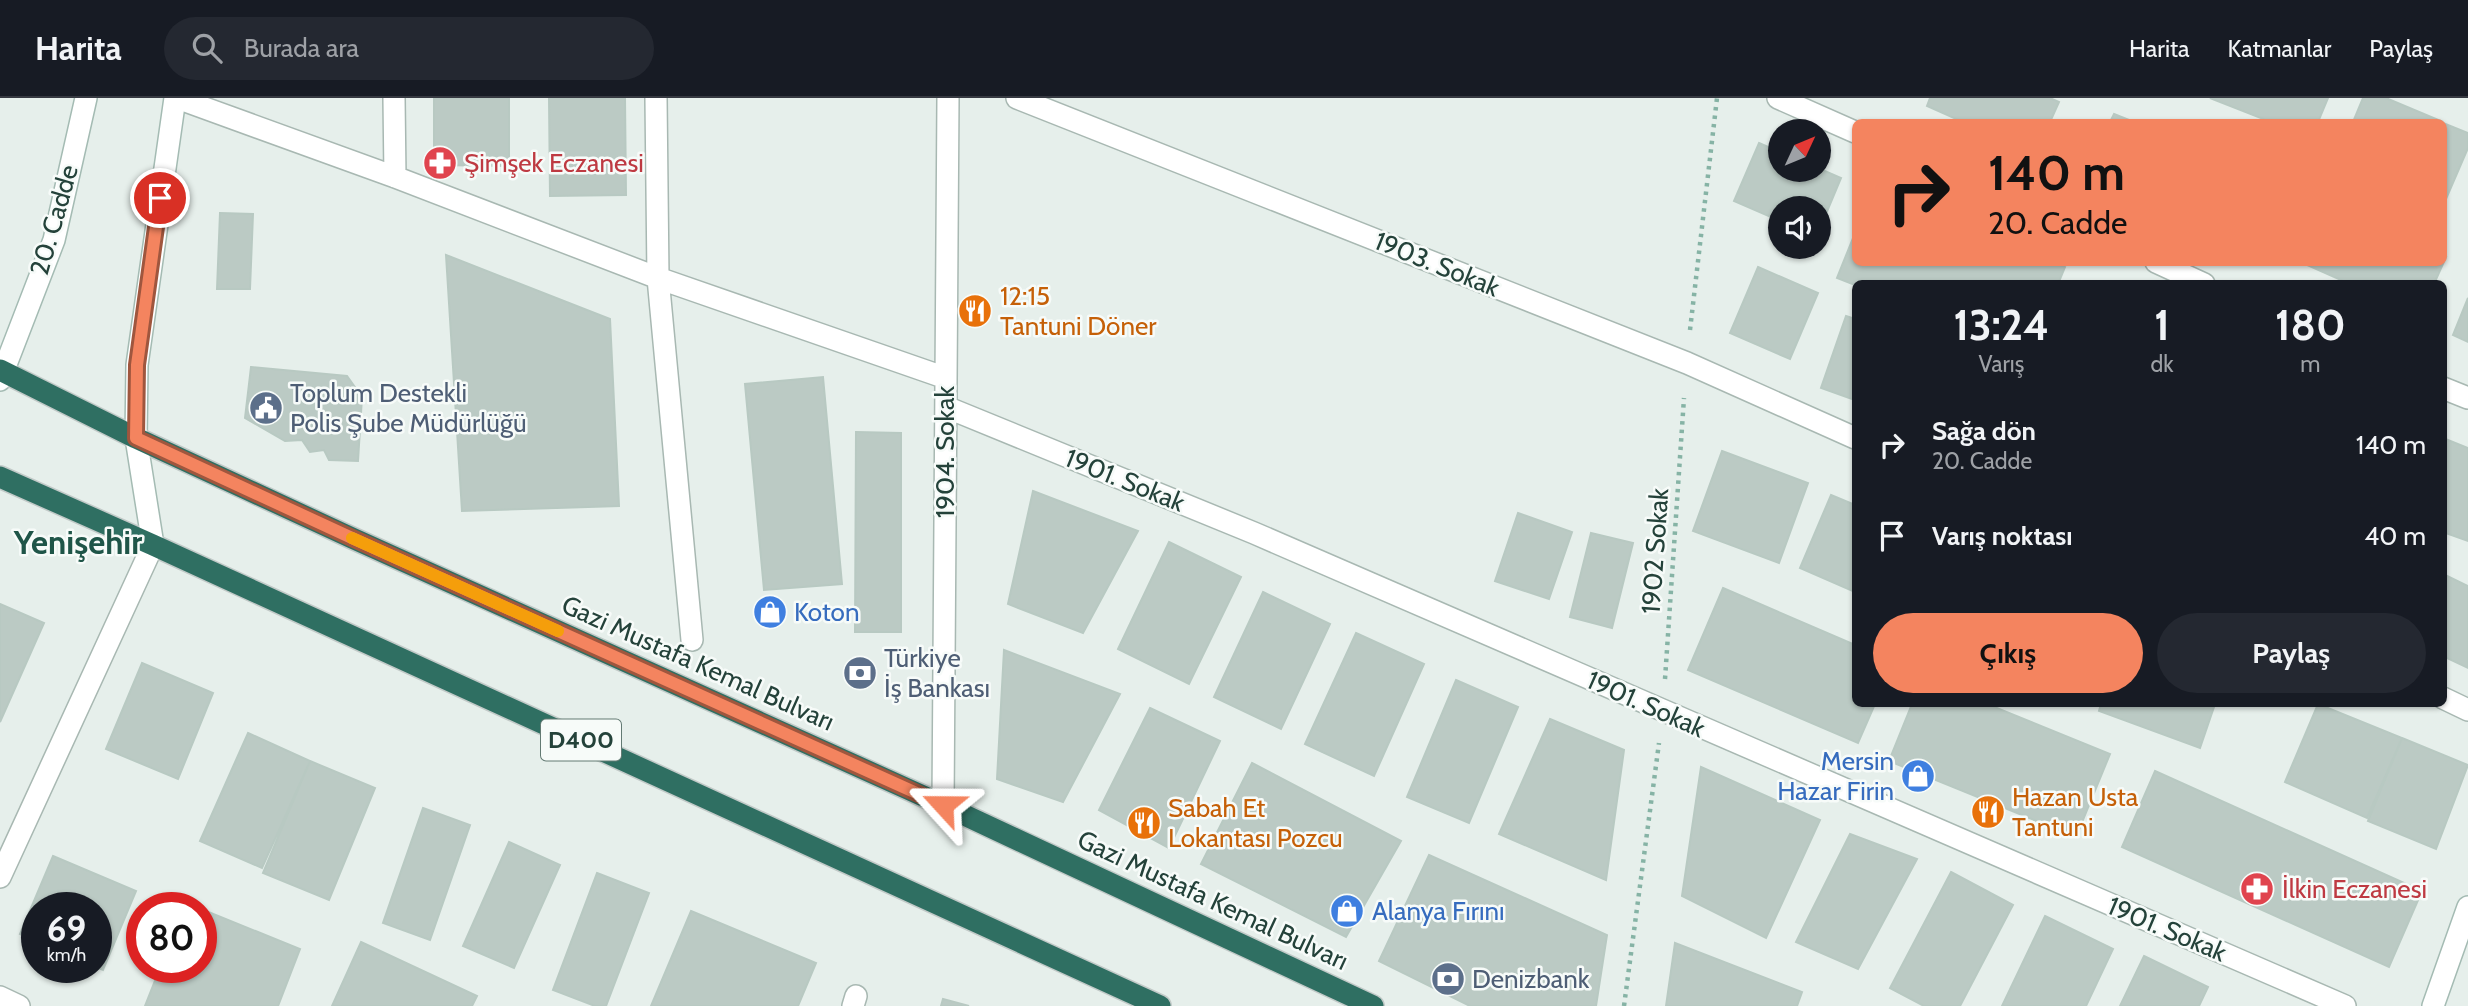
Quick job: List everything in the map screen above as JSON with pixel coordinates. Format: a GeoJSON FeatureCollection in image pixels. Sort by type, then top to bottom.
{"type":"FeatureCollection","features":[{"type":"Feature","properties":{"kind":"highway","name":"Gazi Mustafa Kemal Bulvarı"},"geometry":{"type":"LineString","coordinates":[[1,374],[352,538],[943,805],[1373,1006]]}},
{"type":"Feature","properties":{"kind":"highway","name":"D400"},"geometry":{"type":"LineString","coordinates":[[0,477],[1160,1006]]}},
{"type":"Feature","properties":{"kind":"street","name":"20. Cadde"},"geometry":{"type":"LineString","coordinates":[[1,374],[54,240],[86,98]]}},
{"type":"Feature","properties":{"kind":"street"},"geometry":{"type":"LineString","coordinates":[[0,877],[153,545],[136,438],[137,365],[176,98],[395,177],[658,278],[946,378]]}},
{"type":"Feature","properties":{"kind":"street"},"geometry":{"type":"LineString","coordinates":[[394,98],[395,177]]}},
{"type":"Feature","properties":{"kind":"street"},"geometry":{"type":"LineString","coordinates":[[656,98],[658,278],[692,640]]}},
{"type":"Feature","properties":{"kind":"street","name":"1904. Sokak"},"geometry":{"type":"LineString","coordinates":[[943,805],[948,98]]}},
{"type":"Feature","properties":{"kind":"street","name":"1903. Sokak"},"geometry":{"type":"LineString","coordinates":[[1017,98],[1687,363],[1852,437]]}},
{"type":"Feature","properties":{"kind":"street"},"geometry":{"type":"LineString","coordinates":[[1778,98],[1852,131]]}},
{"type":"Feature","properties":{"kind":"street"},"geometry":{"type":"LineString","coordinates":[[2165,266],[2195,280]]}},
{"type":"Feature","properties":{"kind":"street"},"geometry":{"type":"LineString","coordinates":[[2447,390],[2468,398]]}},
{"type":"Feature","properties":{"kind":"street","name":"1901. Sokak"},"geometry":{"type":"LineString","coordinates":[[946,407],[1254,533],[2345,1006]]}},
{"type":"Feature","properties":{"kind":"street"},"geometry":{"type":"LineString","coordinates":[[2447,700],[2468,709]]}},
{"type":"Feature","properties":{"kind":"street"},"geometry":{"type":"LineString","coordinates":[[2433,1006],[2468,907]]}},
{"type":"Feature","properties":{"kind":"street"},"geometry":{"type":"LineString","coordinates":[[0,997],[19,1006]]}},
{"type":"Feature","properties":{"kind":"path","name":"1902 Sokak"},"geometry":{"type":"LineString","coordinates":[[1624,1006],[1663,712],[1687,363],[1717,98]]}},
{"type":"Feature","properties":{"kind":"building"},"geometry":{"type":"Polygon","coordinates":[[[434,98],[509,98],[509,166],[434,165],[434,98]]]}},
{"type":"Feature","properties":{"kind":"building"},"geometry":{"type":"Polygon","coordinates":[[[549,98],[625,98],[626,195],[550,196],[549,98]]]}},
{"type":"Feature","properties":{"kind":"building"},"geometry":{"type":"Polygon","coordinates":[[[1930,98],[2050,98],[2059,102],[2051,119],[1956,119],[1927,106],[1930,98]]]}},
{"type":"Feature","properties":{"kind":"building"},"geometry":{"type":"Polygon","coordinates":[[[2210,98],[2328,98],[2319,119],[2263,119],[2210,98]]]}},
{"type":"Feature","properties":{"kind":"building"},"geometry":{"type":"Polygon","coordinates":[[[2363,98],[2386,98],[2436,119],[2354,119],[2363,98]]]}},
{"type":"Feature","properties":{"kind":"building"},"geometry":{"type":"Polygon","coordinates":[[[2114,114],[2126,119],[2112,119],[2114,114]]]}},
{"type":"Feature","properties":{"kind":"building"},"geometry":{"type":"Polygon","coordinates":[[[2447,125],[2468,133],[2468,148],[2447,197],[2447,125]]]}},
{"type":"Feature","properties":{"kind":"building"},"geometry":{"type":"Polygon","coordinates":[[[1759,143],[1768,147],[1768,182],[1831,182],[1831,174],[1841,178],[1831,202],[1831,196],[1768,196],[1768,216],[1734,201],[1759,143]]]}},
{"type":"Feature","properties":{"kind":"building"},"geometry":{"type":"Polygon","coordinates":[[[220,213],[253,214],[250,289],[217,289],[220,213]]]}},
{"type":"Feature","properties":{"kind":"building"},"geometry":{"type":"Polygon","coordinates":[[[1852,240],[1852,266],[2065,267],[2060,280],[1852,280],[1852,284],[1837,278],[1852,240]]]}},
{"type":"Feature","properties":{"kind":"building"},"geometry":{"type":"Polygon","coordinates":[[[446,255],[610,319],[619,506],[462,511],[446,255]]]}},
{"type":"Feature","properties":{"kind":"building"},"geometry":{"type":"Polygon","coordinates":[[[2309,266],[2442,266],[2436,280],[2341,280],[2309,266]]]}},
{"type":"Feature","properties":{"kind":"building"},"geometry":{"type":"Polygon","coordinates":[[[1758,267],[1818,293],[1790,359],[1730,333],[1758,267]]]}},
{"type":"Feature","properties":{"kind":"building"},"geometry":{"type":"Polygon","coordinates":[[[2468,298],[2468,342],[2453,335],[2468,298]]]}},
{"type":"Feature","properties":{"kind":"building"},"geometry":{"type":"Polygon","coordinates":[[[1846,316],[1852,318],[1852,399],[1821,388],[1846,316]]]}},
{"type":"Feature","properties":{"kind":"building"},"geometry":{"type":"Polygon","coordinates":[[[251,367],[347,376],[362,397],[358,461],[329,460],[324,450],[310,452],[302,440],[285,441],[245,418],[251,367]]]}},
{"type":"Feature","properties":{"kind":"building"},"geometry":{"type":"Polygon","coordinates":[[[823,377],[842,584],[764,590],[745,384],[823,377]]]}},
{"type":"Feature","properties":{"kind":"building"},"geometry":{"type":"Polygon","coordinates":[[[856,432],[901,433],[901,632],[855,632],[856,432]]]}},
{"type":"Feature","properties":{"kind":"building"},"geometry":{"type":"Polygon","coordinates":[[[2447,440],[2468,448],[2468,541],[2447,533],[2447,440]]]}},
{"type":"Feature","properties":{"kind":"building"},"geometry":{"type":"Polygon","coordinates":[[[1722,451],[1808,483],[1779,563],[1693,531],[1722,451]]]}},
{"type":"Feature","properties":{"kind":"building"},"geometry":{"type":"Polygon","coordinates":[[[1033,491],[1138,531],[1083,633],[1008,604],[1033,491]]]}},
{"type":"Feature","properties":{"kind":"building"},"geometry":{"type":"Polygon","coordinates":[[[1831,495],[1852,504],[1852,591],[1800,568],[1831,495]]]}},
{"type":"Feature","properties":{"kind":"building"},"geometry":{"type":"Polygon","coordinates":[[[1518,513],[1572,532],[1549,599],[1495,581],[1518,513]]]}},
{"type":"Feature","properties":{"kind":"building"},"geometry":{"type":"Polygon","coordinates":[[[1591,533],[1633,543],[1612,628],[1570,617],[1591,533]]]}},
{"type":"Feature","properties":{"kind":"building"},"geometry":{"type":"Polygon","coordinates":[[[1169,542],[1241,577],[1189,684],[1118,649],[1169,542]]]}},
{"type":"Feature","properties":{"kind":"building"},"geometry":{"type":"Polygon","coordinates":[[[2447,576],[2468,586],[2468,668],[2447,658],[2447,576]]]}},
{"type":"Feature","properties":{"kind":"building"},"geometry":{"type":"Polygon","coordinates":[[[1723,588],[1852,644],[1852,707],[1874,707],[1858,743],[1688,670],[1723,588]]]}},
{"type":"Feature","properties":{"kind":"building"},"geometry":{"type":"Polygon","coordinates":[[[1263,592],[1330,624],[1281,729],[1214,697],[1263,592]]]}},
{"type":"Feature","properties":{"kind":"building"},"geometry":{"type":"Polygon","coordinates":[[[0,604],[44,623],[0,722],[0,604]]]}},
{"type":"Feature","properties":{"kind":"building"},"geometry":{"type":"Polygon","coordinates":[[[1356,633],[1424,664],[1374,776],[1305,744],[1356,633]]]}},
{"type":"Feature","properties":{"kind":"building"},"geometry":{"type":"Polygon","coordinates":[[[1004,650],[1120,694],[1063,802],[997,779],[1004,650]]]}},
{"type":"Feature","properties":{"kind":"building"},"geometry":{"type":"Polygon","coordinates":[[[142,663],[213,693],[178,779],[106,749],[142,663]]]}},
{"type":"Feature","properties":{"kind":"building"},"geometry":{"type":"Polygon","coordinates":[[[1456,680],[1518,707],[1469,823],[1407,797],[1456,680]]]}},
{"type":"Feature","properties":{"kind":"building"},"geometry":{"type":"Polygon","coordinates":[[[1911,707],[1994,707],[2110,754],[2076,837],[1889,761],[1911,707]]]}},
{"type":"Feature","properties":{"kind":"building"},"geometry":{"type":"Polygon","coordinates":[[[2100,707],[2214,707],[2200,748],[2099,711],[2100,707]]]}},
{"type":"Feature","properties":{"kind":"building"},"geometry":{"type":"Polygon","coordinates":[[[2317,707],[2325,707],[2402,738],[2367,818],[2285,782],[2317,707]]]}},
{"type":"Feature","properties":{"kind":"building"},"geometry":{"type":"Polygon","coordinates":[[[1150,708],[1220,741],[1169,848],[1099,810],[1150,708]]]}},
{"type":"Feature","properties":{"kind":"building"},"geometry":{"type":"Polygon","coordinates":[[[1550,719],[1624,750],[1606,880],[1499,834],[1550,719]]]}},
{"type":"Feature","properties":{"kind":"building"},"geometry":{"type":"Polygon","coordinates":[[[248,733],[310,761],[262,868],[200,841],[248,733]]]}},
{"type":"Feature","properties":{"kind":"building"},"geometry":{"type":"Polygon","coordinates":[[[2402,738],[2468,765],[2436,849],[2368,821],[2402,738]]]}},
{"type":"Feature","properties":{"kind":"building"},"geometry":{"type":"Polygon","coordinates":[[[310,761],[375,788],[329,900],[263,873],[310,761]]]}},
{"type":"Feature","properties":{"kind":"building"},"geometry":{"type":"Polygon","coordinates":[[[1252,763],[1401,841],[1346,937],[1201,864],[1252,763]]]}},
{"type":"Feature","properties":{"kind":"building"},"geometry":{"type":"Polygon","coordinates":[[[1701,767],[1820,820],[1766,938],[1682,896],[1701,767]]]}},
{"type":"Feature","properties":{"kind":"building"},"geometry":{"type":"Polygon","coordinates":[[[2155,771],[2422,891],[2389,967],[2122,847],[2155,771]]]}},
{"type":"Feature","properties":{"kind":"building"},"geometry":{"type":"Polygon","coordinates":[[[423,808],[470,825],[430,940],[383,923],[423,808]]]}},
{"type":"Feature","properties":{"kind":"building"},"geometry":{"type":"Polygon","coordinates":[[[1850,834],[1917,859],[1858,969],[1796,942],[1850,834]]]}},
{"type":"Feature","properties":{"kind":"building"},"geometry":{"type":"Polygon","coordinates":[[[509,842],[560,865],[514,968],[463,946],[509,842]]]}},
{"type":"Feature","properties":{"kind":"building"},"geometry":{"type":"Polygon","coordinates":[[[1429,855],[1607,935],[1596,1006],[1470,1006],[1379,961],[1429,855]]]}},
{"type":"Feature","properties":{"kind":"building"},"geometry":{"type":"Polygon","coordinates":[[[53,856],[136,891],[126,892],[126,915],[112,948],[112,892],[38,892],[53,856]]]}},
{"type":"Feature","properties":{"kind":"building"},"geometry":{"type":"Polygon","coordinates":[[[1951,872],[2013,905],[1960,1006],[1924,1006],[1890,988],[1951,872]]]}},
{"type":"Feature","properties":{"kind":"building"},"geometry":{"type":"Polygon","coordinates":[[[597,873],[649,893],[606,1006],[595,1006],[553,990],[597,873]]]}},
{"type":"Feature","properties":{"kind":"building"},"geometry":{"type":"Polygon","coordinates":[[[691,911],[816,963],[798,1006],[651,1006],[691,911]]]}},
{"type":"Feature","properties":{"kind":"building"},"geometry":{"type":"Polygon","coordinates":[[[217,915],[300,949],[278,1006],[145,1006],[154,983],[217,983],[217,915]]]}},
{"type":"Feature","properties":{"kind":"building"},"geometry":{"type":"Polygon","coordinates":[[[2045,916],[2113,949],[2086,1006],[2002,1006],[2045,916]]]}},
{"type":"Feature","properties":{"kind":"building"},"geometry":{"type":"Polygon","coordinates":[[[361,942],[477,996],[472,1006],[332,1006],[361,942]]]}},
{"type":"Feature","properties":{"kind":"building"},"geometry":{"type":"Polygon","coordinates":[[[1675,943],[1802,992],[1797,1006],[1666,1006],[1675,943]]]}},
{"type":"Feature","properties":{"kind":"building"},"geometry":{"type":"Polygon","coordinates":[[[2144,956],[2208,987],[2199,1006],[2120,1006],[2144,956]]]}},
{"type":"Feature","properties":{"kind":"building"},"geometry":{"type":"Polygon","coordinates":[[[943,999],[969,1006],[941,1006],[943,999]]]}},
{"type":"Feature","properties":{"kind":"slow traffic"},"geometry":{"type":"LineString","coordinates":[[352,538],[558,631]]}},
{"type":"Feature","properties":{"kind":"place","name":"Şimşek Eczanesi"},"geometry":{"type":"Point","coordinates":[440,163]}},
{"type":"Feature","properties":{"kind":"place","name":"12:15 Tantuni Döner"},"geometry":{"type":"Point","coordinates":[975,311]}},
{"type":"Feature","properties":{"kind":"place","name":"Toplum Destekli Polis Şube Müdürlüğü"},"geometry":{"type":"Point","coordinates":[266,408]}},
{"type":"Feature","properties":{"kind":"place","name":"Koton"},"geometry":{"type":"Point","coordinates":[770,612]}},
{"type":"Feature","properties":{"kind":"place","name":"Türkiye İş Bankası"},"geometry":{"type":"Point","coordinates":[860,673]}},
{"type":"Feature","properties":{"kind":"place","name":"Mersin Hazar Firin"},"geometry":{"type":"Point","coordinates":[1918,776]}},
{"type":"Feature","properties":{"kind":"place","name":"Hazan Usta Tantuni"},"geometry":{"type":"Point","coordinates":[1988,812]}},
{"type":"Feature","properties":{"kind":"place","name":"Sabah Et Lokantası Pozcu"},"geometry":{"type":"Point","coordinates":[1144,823]}},
{"type":"Feature","properties":{"kind":"place","name":"İlkin Eczanesi"},"geometry":{"type":"Point","coordinates":[2257,889]}},
{"type":"Feature","properties":{"kind":"place","name":"Alanya Fırını"},"geometry":{"type":"Point","coordinates":[1347,911]}},
{"type":"Feature","properties":{"kind":"place","name":"Denizbank"},"geometry":{"type":"Point","coordinates":[1448,979]}},
{"type":"Feature","properties":{"kind":"district","name":"Yenişehir"},"geometry":{"type":"Point","coordinates":[78,542]}},
{"type":"Feature","properties":{"kind":"route"},"geometry":{"type":"LineString","coordinates":[[160,198],[137,365],[136,438],[943,805]]}}]}
